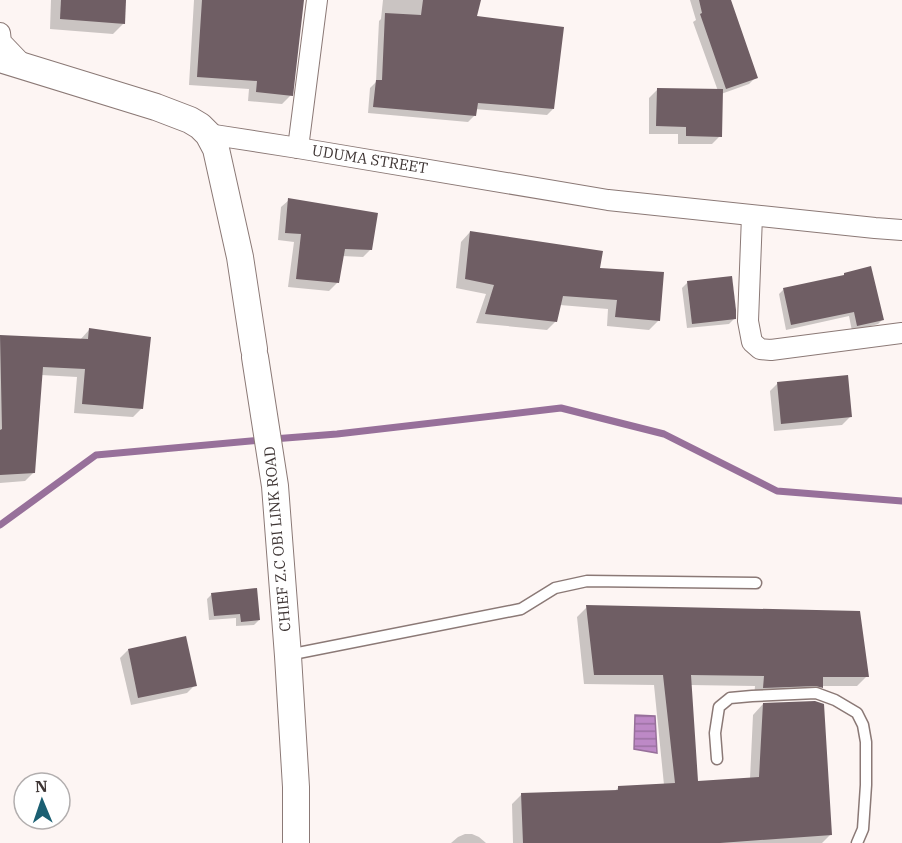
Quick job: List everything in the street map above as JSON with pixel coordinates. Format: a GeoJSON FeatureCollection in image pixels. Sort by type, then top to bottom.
{"type":"FeatureCollection","features":[{"type":"Feature","properties":{"kind":"street"},"geometry":{"type":"LineString","coordinates":[[298,148],[317,0]]}},
{"type":"Feature","properties":{"kind":"street"},"geometry":{"type":"LineString","coordinates":[[0,33],[1,42],[26,67]]}},
{"type":"Feature","properties":{"kind":"street","name":"UDUMA STREET"},"geometry":{"type":"LineString","coordinates":[[0,59],[190,120],[208,134],[608,200],[902,230]]}},
{"type":"Feature","properties":{"kind":"street","name":"CHIEF Z.C OBI LINK ROAD"},"geometry":{"type":"LineString","coordinates":[[208,134],[216,149],[240,257],[275,486],[296,787],[296,843]]}},
{"type":"Feature","properties":{"kind":"street"},"geometry":{"type":"LineString","coordinates":[[752,216],[748,321],[752,342],[760,349],[771,350],[902,333]]}},
{"type":"Feature","properties":{"kind":"lane"},"geometry":{"type":"LineString","coordinates":[[288,656],[521,609],[555,588],[587,581],[756,583]]}},
{"type":"Feature","properties":{"kind":"lane"},"geometry":{"type":"LineString","coordinates":[[717,759],[715,734],[719,707],[730,698],[816,693],[835,700],[857,713],[863,725],[866,742],[866,785],[863,829],[857,843]]}},
{"type":"Feature","properties":{"kind":"shaded area"},"geometry":{"type":"Polygon","coordinates":[[[635,715],[655,716],[657,753],[634,749],[635,715]]]}},
{"type":"Feature","properties":{"kind":"building"},"geometry":{"type":"Polygon","coordinates":[[[61,0],[126,0],[125,24],[60,19],[61,0]]]}},
{"type":"Feature","properties":{"kind":"building"},"geometry":{"type":"Polygon","coordinates":[[[202,0],[304,0],[293,96],[256,92],[257,81],[197,77],[202,0]]]}},
{"type":"Feature","properties":{"kind":"building"},"geometry":{"type":"Polygon","coordinates":[[[423,0],[481,0],[477,16],[564,27],[554,109],[478,103],[476,116],[373,107],[376,80],[382,80],[385,13],[421,15],[423,0]]]}},
{"type":"Feature","properties":{"kind":"building"},"geometry":{"type":"Polygon","coordinates":[[[699,0],[731,0],[758,78],[726,89],[700,14],[702,13],[699,0]]]}},
{"type":"Feature","properties":{"kind":"building"},"geometry":{"type":"Polygon","coordinates":[[[657,88],[723,89],[722,137],[686,136],[686,127],[656,126],[657,88]]]}},
{"type":"Feature","properties":{"kind":"building"},"geometry":{"type":"Polygon","coordinates":[[[288,198],[378,213],[372,250],[345,249],[339,283],[296,279],[301,234],[285,233],[288,198]]]}},
{"type":"Feature","properties":{"kind":"building"},"geometry":{"type":"Polygon","coordinates":[[[470,231],[603,251],[600,268],[664,272],[660,321],[615,317],[617,300],[563,296],[557,322],[485,314],[494,285],[465,279],[470,231]]]}},
{"type":"Feature","properties":{"kind":"building"},"geometry":{"type":"Polygon","coordinates":[[[871,266],[884,320],[857,326],[854,312],[791,325],[783,288],[844,275],[844,273],[871,266]]]}},
{"type":"Feature","properties":{"kind":"building"},"geometry":{"type":"Polygon","coordinates":[[[732,276],[736,319],[692,324],[687,281],[732,276]]]}},
{"type":"Feature","properties":{"kind":"building"},"geometry":{"type":"Polygon","coordinates":[[[89,328],[151,337],[143,409],[82,404],[85,369],[43,367],[35,473],[0,475],[0,430],[2,429],[0,335],[88,339],[89,328]]]}},
{"type":"Feature","properties":{"kind":"building"},"geometry":{"type":"Polygon","coordinates":[[[848,375],[852,417],[781,424],[777,382],[848,375]]]}},
{"type":"Feature","properties":{"kind":"building"},"geometry":{"type":"Polygon","coordinates":[[[257,588],[260,620],[241,622],[240,614],[214,616],[211,593],[257,588]]]}},
{"type":"Feature","properties":{"kind":"building"},"geometry":{"type":"Polygon","coordinates":[[[586,605],[860,611],[869,677],[823,677],[823,688],[816,686],[763,688],[764,676],[691,675],[698,781],[759,777],[763,703],[815,701],[824,704],[832,835],[720,843],[523,843],[521,793],[618,790],[618,786],[675,783],[663,675],[594,675],[586,605]]]}},
{"type":"Feature","properties":{"kind":"building"},"geometry":{"type":"Polygon","coordinates":[[[186,636],[197,686],[138,698],[128,649],[186,636]]]}},
{"type":"Feature","properties":{"kind":"waterway"},"geometry":{"type":"LineString","coordinates":[[273,439],[337,434],[561,408],[664,434],[777,491],[902,501]]}},
{"type":"Feature","properties":{"kind":"waterway"},"geometry":{"type":"LineString","coordinates":[[0,525],[96,455],[262,440]]}}]}
